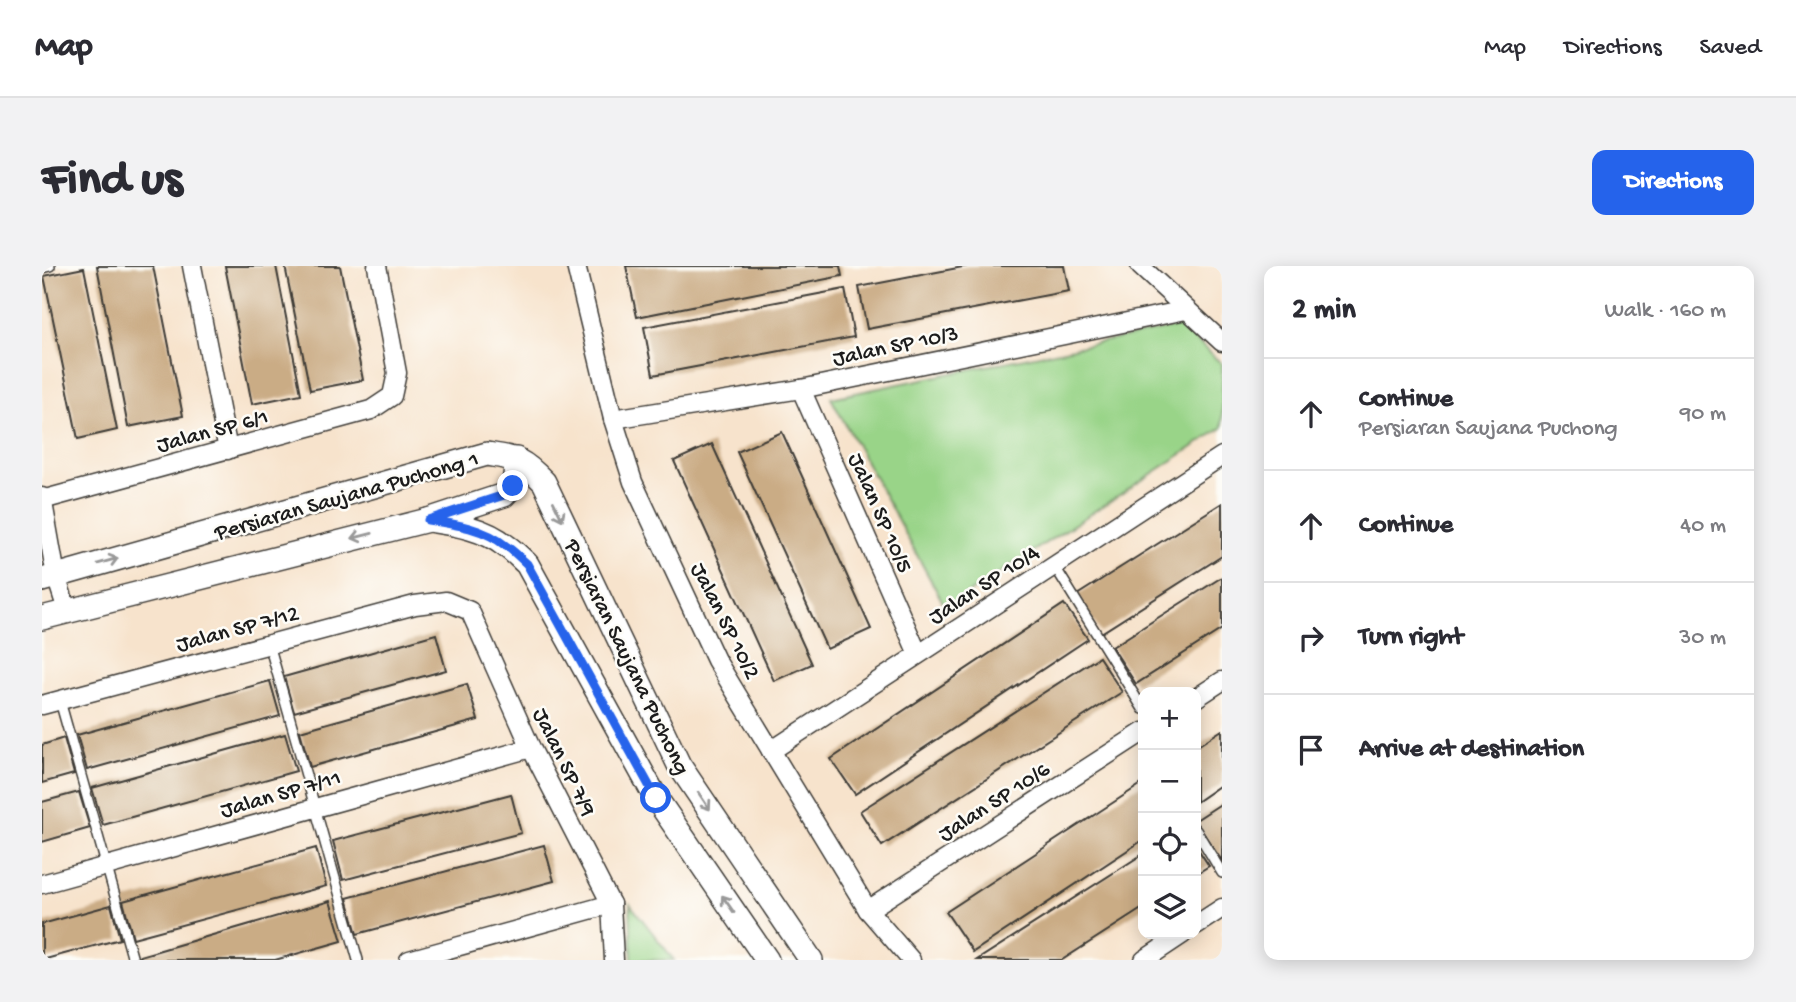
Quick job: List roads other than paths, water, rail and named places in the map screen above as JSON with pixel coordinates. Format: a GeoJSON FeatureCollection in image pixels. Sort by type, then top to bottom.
{"type":"FeatureCollection","features":[{"type":"Feature","properties":{"kind":"street"},"geometry":{"type":"LineString","coordinates":[[192,266],[228,450]]}},
{"type":"Feature","properties":{"kind":"street","name":"Jalan SP 6/1"},"geometry":{"type":"LineString","coordinates":[[42,499],[371,410],[392,396],[397,373],[377,266]]}},
{"type":"Feature","properties":{"kind":"street","name":"Jalan SP 10/2"},"geometry":{"type":"LineString","coordinates":[[576,266],[613,419],[633,482],[716,660],[868,910],[911,960]]}},
{"type":"Feature","properties":{"kind":"street"},"geometry":{"type":"LineString","coordinates":[[1140,266],[1222,342]]}},
{"type":"Feature","properties":{"kind":"street","name":"Jalan SP 10/3"},"geometry":{"type":"LineString","coordinates":[[613,419],[800,389],[1186,310]]}},
{"type":"Feature","properties":{"kind":"street","name":"Jalan SP 10/5"},"geometry":{"type":"LineString","coordinates":[[800,389],[918,654]]}},
{"type":"Feature","properties":{"kind":"street","name":"Persiaran Saujana Puchong 1"},"geometry":{"type":"LineString","coordinates":[[42,618],[428,520],[504,495],[513,486],[516,459],[487,454],[49,578]]}},
{"type":"Feature","properties":{"kind":"street","name":"Jalan SP 10/4"},"geometry":{"type":"LineString","coordinates":[[771,751],[1222,456]]}},
{"type":"Feature","properties":{"kind":"street","name":"Persiaran Saujana Puchong"},"geometry":{"type":"LineString","coordinates":[[516,459],[530,467],[544,482],[680,765],[811,960]]}},
{"type":"Feature","properties":{"kind":"street"},"geometry":{"type":"LineString","coordinates":[[42,499],[49,578],[67,610]]}},
{"type":"Feature","properties":{"kind":"street","name":"Persiaran Saujana Puchong"},"geometry":{"type":"LineString","coordinates":[[428,520],[460,524],[486,534],[505,544],[527,564],[656,798],[767,960]]}},
{"type":"Feature","properties":{"kind":"street","name":"Jalan SP 7/12"},"geometry":{"type":"LineString","coordinates":[[51,703],[415,605],[446,601]]}},
{"type":"Feature","properties":{"kind":"street","name":"Jalan SP 7/9"},"geometry":{"type":"LineString","coordinates":[[446,601],[470,611],[531,748],[611,904],[614,960]]}},
{"type":"Feature","properties":{"kind":"street"},"geometry":{"type":"LineString","coordinates":[[1201,695],[1222,681]]}},
{"type":"Feature","properties":{"kind":"street","name":"Jalan SP 10/6"},"geometry":{"type":"LineString","coordinates":[[868,910],[1138,740]]}},
{"type":"Feature","properties":{"kind":"street","name":"Jalan SP 7/11"},"geometry":{"type":"LineString","coordinates":[[42,884],[531,748]]}},
{"type":"Feature","properties":{"kind":"street"},"geometry":{"type":"LineString","coordinates":[[409,960],[611,904]]}},
{"type":"Feature","properties":{"kind":"street"},"geometry":{"type":"LineString","coordinates":[[1201,922],[1222,908]]}},
{"type":"Feature","properties":{"kind":"street"},"geometry":{"type":"LineString","coordinates":[[1144,960],[1162,955],[1178,939]]}},
{"type":"Feature","properties":{"kind":"lane"},"geometry":{"type":"LineString","coordinates":[[42,268],[50,266]]}},
{"type":"Feature","properties":{"kind":"lane"},"geometry":{"type":"LineString","coordinates":[[1054,565],[1138,701]]}},
{"type":"Feature","properties":{"kind":"lane"},"geometry":{"type":"LineString","coordinates":[[269,644],[358,960]]}},
{"type":"Feature","properties":{"kind":"lane"},"geometry":{"type":"LineString","coordinates":[[51,703],[106,866],[133,960]]}},
{"type":"Feature","properties":{"kind":"lane"},"geometry":{"type":"LineString","coordinates":[[1201,838],[1222,873]]}}]}
